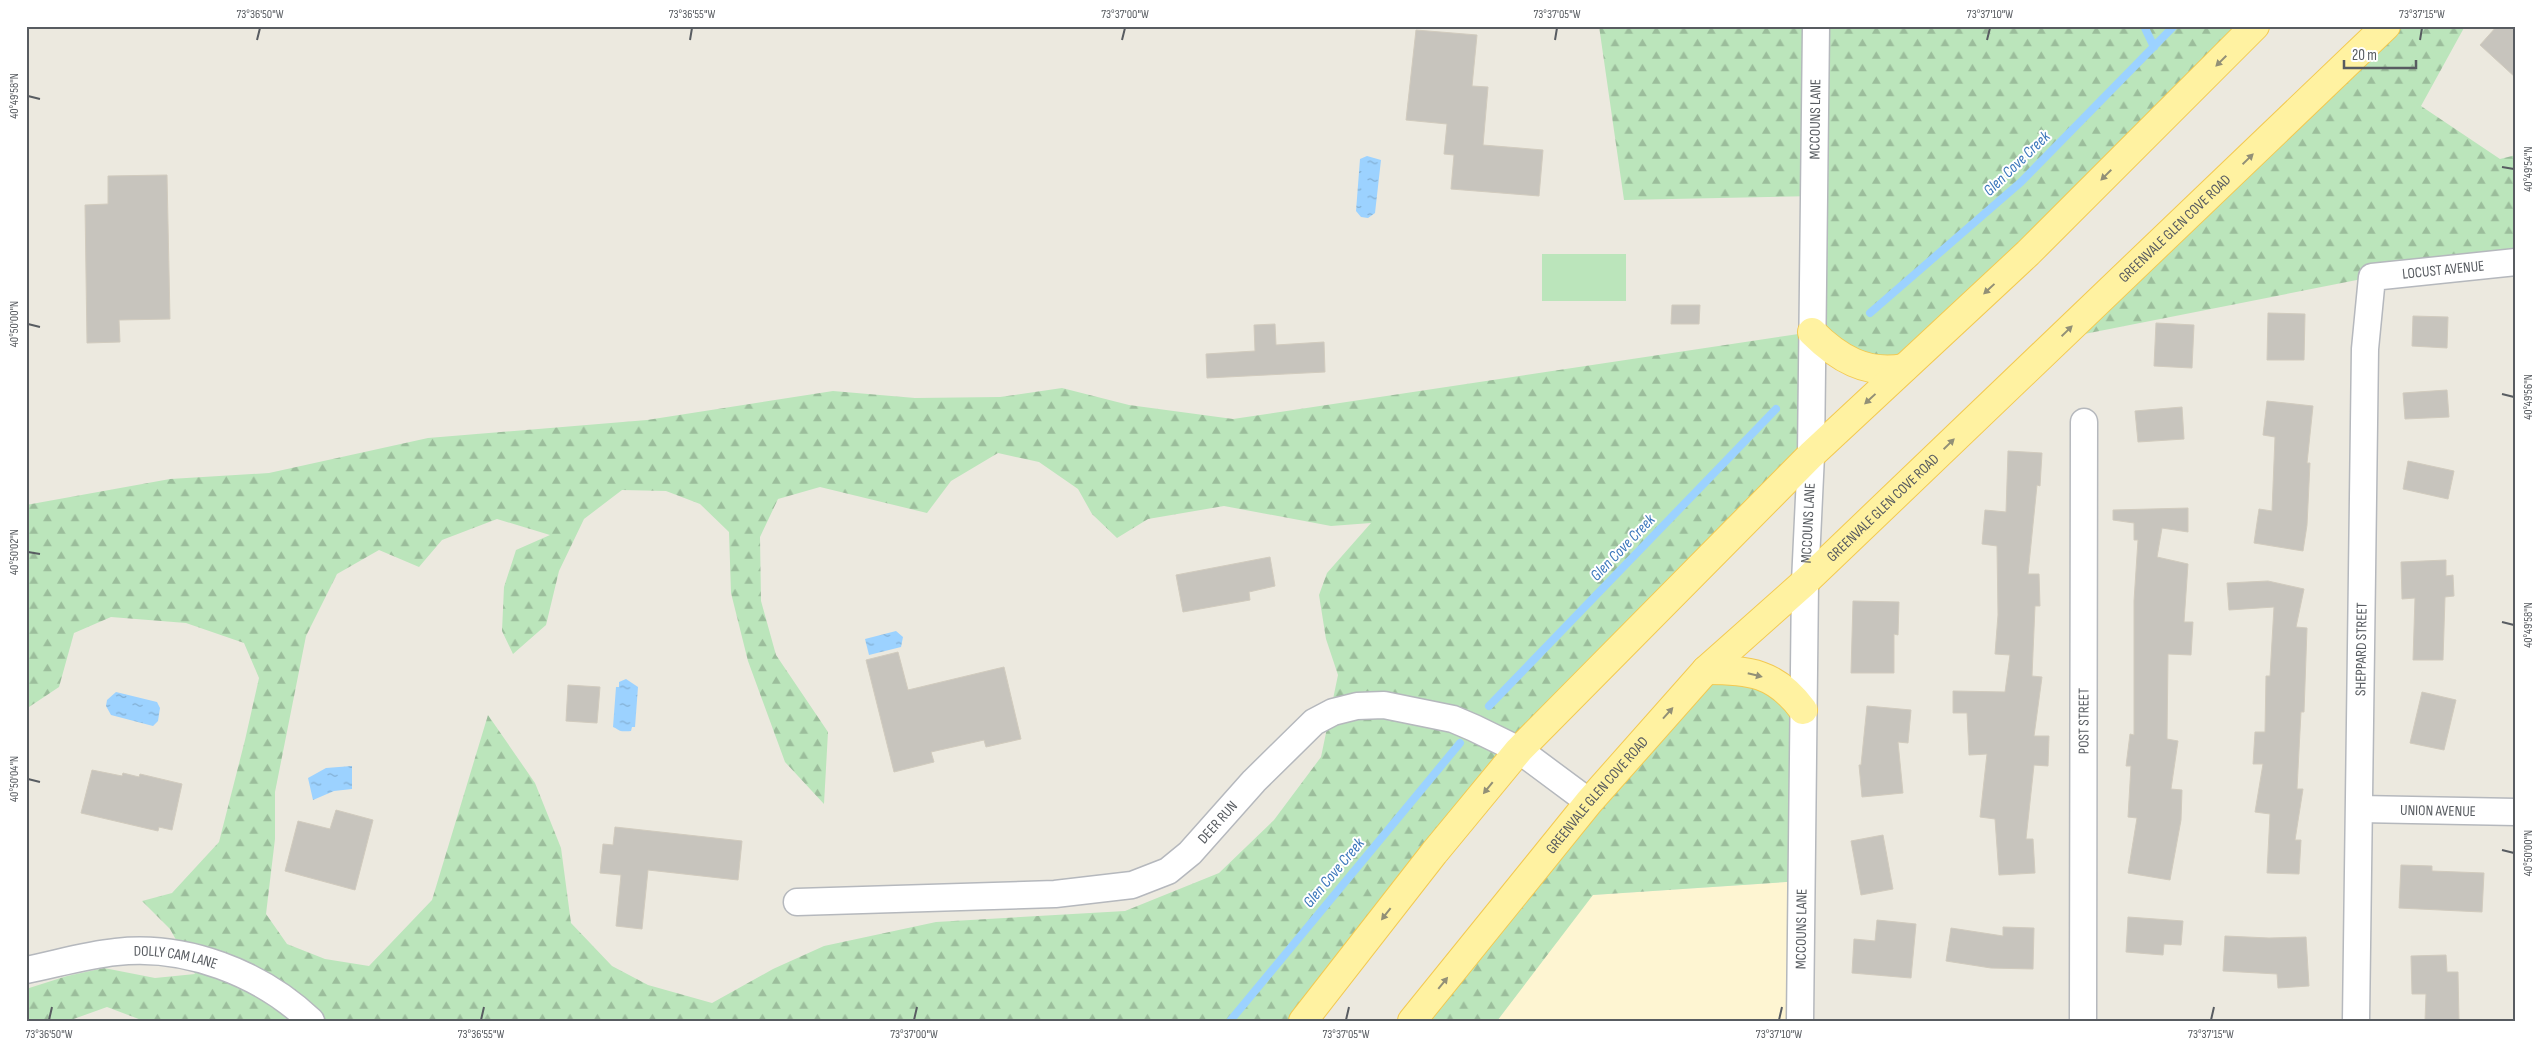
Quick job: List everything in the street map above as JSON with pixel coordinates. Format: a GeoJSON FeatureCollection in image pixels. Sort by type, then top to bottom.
{"type":"FeatureCollection","features":[{"type":"Feature","properties":{"kind":"main road"},"geometry":{"type":"LineString","coordinates":[[1303,1021],[1434,853],[1519,750],[1811,455],[2028,253],[2255,26]]}},
{"type":"Feature","properties":{"kind":"main road","name":"GREENVALE GLEN COVE ROAD"},"geometry":{"type":"LineString","coordinates":[[1412,1021],[1589,802],[1706,670],[1805,582],[2386,26]]}},
{"type":"Feature","properties":{"kind":"main road"},"geometry":{"type":"LineString","coordinates":[[1812,332],[1838,356],[1855,365],[1889,371],[1904,368]]}},
{"type":"Feature","properties":{"kind":"main road"},"geometry":{"type":"LineString","coordinates":[[1706,670],[1731,670],[1767,678],[1782,685],[1804,710]]}},
{"type":"Feature","properties":{"kind":"street","name":"MCCOUNS LANE"},"geometry":{"type":"LineString","coordinates":[[1800,1021],[1805,582],[1811,455],[1816,26]]}},
{"type":"Feature","properties":{"kind":"street","name":"LOCUST AVENUE"},"geometry":{"type":"LineString","coordinates":[[2372,277],[2516,262]]}},
{"type":"Feature","properties":{"kind":"street","name":"SHEPPARD STREET"},"geometry":{"type":"LineString","coordinates":[[2356,1021],[2365,349],[2372,277]]}},
{"type":"Feature","properties":{"kind":"street","name":"POST STREET"},"geometry":{"type":"LineString","coordinates":[[2083,1021],[2084,422]]}},
{"type":"Feature","properties":{"kind":"street","name":"DEER RUN"},"geometry":{"type":"LineString","coordinates":[[797,902],[1055,894],[1132,885],[1168,871],[1190,853],[1254,781],[1314,722],[1333,712],[1357,706],[1384,705],[1453,720],[1519,750],[1589,802]]}},
{"type":"Feature","properties":{"kind":"street","name":"UNION AVENUE"},"geometry":{"type":"LineString","coordinates":[[2360,809],[2516,812]]}},
{"type":"Feature","properties":{"kind":"street","name":"DOLLY CAM LANE"},"geometry":{"type":"LineString","coordinates":[[26,970],[116,952],[166,953],[217,964],[258,983],[311,1021]]}},
{"type":"Feature","properties":{"kind":"shaded area"},"geometry":{"type":"Polygon","coordinates":[[[1802,881],[1800,1021],[1497,1021],[1592,895],[1802,881]]]}},
{"type":"Feature","properties":{"kind":"green space"},"geometry":{"type":"Polygon","coordinates":[[[1599,26],[2255,26],[1904,368],[1824,345],[1811,455],[1605,660],[1294,1021],[144,1021],[107,1007],[68,1021],[26,1021],[26,989],[67,976],[104,968],[155,978],[195,974],[170,929],[142,901],[172,893],[219,842],[259,678],[244,643],[186,623],[111,617],[74,633],[59,687],[26,709],[26,505],[170,479],[269,473],[428,438],[647,420],[833,391],[915,398],[1000,397],[1062,388],[1129,405],[1233,419],[1812,332],[1815,196],[1624,200],[1599,26]],[[998,453],[951,481],[927,513],[820,487],[778,499],[760,537],[761,601],[776,655],[828,732],[824,804],[785,762],[748,661],[731,593],[729,532],[700,504],[666,491],[622,490],[584,519],[559,571],[546,625],[513,654],[502,631],[504,587],[516,550],[550,535],[497,519],[442,540],[419,567],[379,550],[337,574],[306,636],[275,792],[275,839],[266,914],[287,944],[325,959],[369,966],[432,900],[488,715],[535,783],[561,848],[571,923],[612,966],[648,985],[712,1003],[773,969],[824,946],[936,922],[1125,911],[1219,873],[1274,820],[1321,757],[1338,675],[1326,639],[1319,595],[1327,573],[1371,523],[1331,526],[1224,506],[1148,519],[1117,538],[1092,514],[1078,489],[1039,462],[998,453]]]}},
{"type":"Feature","properties":{"kind":"green space"},"geometry":{"type":"Polygon","coordinates":[[[2386,26],[2465,26],[2421,106],[2500,159],[2516,155],[2516,262],[2372,277],[2059,339],[2386,26]]]}},
{"type":"Feature","properties":{"kind":"green space"},"geometry":{"type":"Polygon","coordinates":[[[1542,254],[1626,254],[1626,301],[1542,301],[1542,254]]]}},
{"type":"Feature","properties":{"kind":"green space"},"geometry":{"type":"Polygon","coordinates":[[[1706,670],[1803,703],[1802,881],[1593,895],[1497,1021],[1412,1021],[1706,670]]]}},
{"type":"Feature","properties":{"kind":"water"},"geometry":{"type":"Polygon","coordinates":[[[1367,156],[1381,160],[1375,213],[1368,218],[1361,217],[1356,211],[1360,159],[1367,156]]]}},
{"type":"Feature","properties":{"kind":"water"},"geometry":{"type":"Polygon","coordinates":[[[896,631],[903,637],[901,647],[869,655],[865,639],[896,631]]]}},
{"type":"Feature","properties":{"kind":"water"},"geometry":{"type":"Polygon","coordinates":[[[626,679],[638,687],[635,727],[632,727],[631,731],[622,731],[613,727],[616,687],[619,687],[619,682],[626,679]]]}},
{"type":"Feature","properties":{"kind":"water"},"geometry":{"type":"Polygon","coordinates":[[[116,692],[157,702],[160,708],[158,721],[153,726],[111,715],[106,706],[107,700],[116,692]]]}},
{"type":"Feature","properties":{"kind":"water"},"geometry":{"type":"Polygon","coordinates":[[[352,766],[352,789],[334,791],[313,800],[308,778],[326,768],[352,766]]]}},
{"type":"Feature","properties":{"kind":"building"},"geometry":{"type":"Polygon","coordinates":[[[2497,26],[2516,26],[2516,78],[2480,45],[2497,26]]]}},
{"type":"Feature","properties":{"kind":"building"},"geometry":{"type":"Polygon","coordinates":[[[1416,30],[1477,35],[1472,86],[1488,87],[1483,145],[1543,150],[1539,196],[1451,189],[1454,155],[1444,154],[1447,124],[1406,120],[1416,30]]]}},
{"type":"Feature","properties":{"kind":"building"},"geometry":{"type":"Polygon","coordinates":[[[167,175],[170,319],[119,320],[120,342],[87,343],[85,205],[108,204],[108,176],[167,175]]]}},
{"type":"Feature","properties":{"kind":"building"},"geometry":{"type":"Polygon","coordinates":[[[1672,305],[1700,305],[1699,324],[1671,324],[1672,305]]]}},
{"type":"Feature","properties":{"kind":"building"},"geometry":{"type":"Polygon","coordinates":[[[2268,313],[2305,314],[2304,360],[2267,360],[2268,313]]]}},
{"type":"Feature","properties":{"kind":"building"},"geometry":{"type":"Polygon","coordinates":[[[2413,316],[2448,317],[2447,348],[2412,346],[2413,316]]]}},
{"type":"Feature","properties":{"kind":"building"},"geometry":{"type":"Polygon","coordinates":[[[2156,323],[2194,325],[2192,368],[2154,366],[2156,323]]]}},
{"type":"Feature","properties":{"kind":"building"},"geometry":{"type":"Polygon","coordinates":[[[1275,324],[1276,345],[1324,342],[1325,372],[1207,378],[1206,354],[1255,351],[1254,325],[1275,324]]]}},
{"type":"Feature","properties":{"kind":"building"},"geometry":{"type":"Polygon","coordinates":[[[2447,390],[2449,417],[2405,419],[2403,393],[2447,390]]]}},
{"type":"Feature","properties":{"kind":"building"},"geometry":{"type":"Polygon","coordinates":[[[2267,401],[2313,406],[2307,463],[2310,463],[2307,525],[2303,551],[2254,543],[2259,509],[2272,511],[2275,437],[2263,435],[2267,401]]]}},
{"type":"Feature","properties":{"kind":"building"},"geometry":{"type":"Polygon","coordinates":[[[2182,407],[2184,439],[2138,442],[2135,411],[2182,407]]]}},
{"type":"Feature","properties":{"kind":"building"},"geometry":{"type":"Polygon","coordinates":[[[2008,451],[2042,453],[2040,486],[2037,485],[2028,574],[2039,574],[2040,606],[2035,606],[2032,676],[2042,677],[2034,736],[2049,736],[2048,766],[2034,765],[2026,839],[2033,839],[2035,873],[1999,875],[1995,819],[1980,817],[1987,754],[1969,755],[1967,713],[1953,713],[1953,691],[2005,692],[2010,655],[1995,654],[1998,615],[1997,546],[1982,544],[1985,510],[2006,512],[2008,451]]]}},
{"type":"Feature","properties":{"kind":"building"},"geometry":{"type":"Polygon","coordinates":[[[2408,461],[2454,471],[2448,499],[2403,489],[2408,461]]]}},
{"type":"Feature","properties":{"kind":"building"},"geometry":{"type":"Polygon","coordinates":[[[2188,508],[2188,532],[2162,528],[2157,557],[2188,564],[2184,622],[2193,622],[2191,655],[2168,654],[2167,739],[2178,741],[2171,789],[2182,790],[2181,820],[2170,880],[2128,873],[2137,818],[2128,817],[2131,766],[2126,766],[2130,734],[2134,735],[2134,601],[2138,540],[2134,540],[2134,523],[2113,520],[2113,510],[2188,508]]]}},
{"type":"Feature","properties":{"kind":"building"},"geometry":{"type":"Polygon","coordinates":[[[1270,557],[1275,586],[1249,592],[1250,600],[1183,612],[1176,575],[1270,557]]]}},
{"type":"Feature","properties":{"kind":"building"},"geometry":{"type":"Polygon","coordinates":[[[2446,560],[2446,576],[2453,575],[2454,596],[2445,597],[2443,660],[2413,660],[2415,598],[2402,599],[2401,562],[2446,560]]]}},
{"type":"Feature","properties":{"kind":"building"},"geometry":{"type":"Polygon","coordinates":[[[2268,581],[2304,589],[2296,627],[2307,628],[2304,712],[2301,712],[2297,789],[2303,789],[2295,840],[2301,840],[2299,874],[2267,873],[2270,814],[2255,812],[2263,764],[2253,764],[2255,732],[2265,732],[2266,676],[2270,676],[2274,607],[2229,610],[2227,583],[2268,581]]]}},
{"type":"Feature","properties":{"kind":"building"},"geometry":{"type":"Polygon","coordinates":[[[1853,601],[1899,602],[1898,635],[1894,634],[1894,673],[1851,673],[1853,601]]]}},
{"type":"Feature","properties":{"kind":"building"},"geometry":{"type":"Polygon","coordinates":[[[898,652],[908,690],[1004,667],[1021,739],[986,747],[984,740],[931,752],[934,762],[894,772],[866,660],[898,652]]]}},
{"type":"Feature","properties":{"kind":"building"},"geometry":{"type":"Polygon","coordinates":[[[568,685],[600,687],[597,723],[566,721],[568,685]]]}},
{"type":"Feature","properties":{"kind":"building"},"geometry":{"type":"Polygon","coordinates":[[[2422,692],[2456,700],[2444,750],[2410,743],[2422,692]]]}},
{"type":"Feature","properties":{"kind":"building"},"geometry":{"type":"Polygon","coordinates":[[[1867,706],[1911,710],[1908,743],[1898,742],[1903,793],[1862,797],[1859,765],[1861,765],[1867,706]]]}},
{"type":"Feature","properties":{"kind":"building"},"geometry":{"type":"Polygon","coordinates":[[[92,770],[122,776],[123,773],[139,777],[140,774],[182,784],[172,830],[159,827],[158,831],[81,813],[92,770]]]}},
{"type":"Feature","properties":{"kind":"building"},"geometry":{"type":"Polygon","coordinates":[[[336,810],[373,820],[355,890],[285,871],[298,821],[330,829],[336,810]]]}},
{"type":"Feature","properties":{"kind":"building"},"geometry":{"type":"Polygon","coordinates":[[[615,827],[742,841],[738,880],[648,870],[642,929],[616,926],[621,875],[600,873],[603,844],[613,845],[615,827]]]}},
{"type":"Feature","properties":{"kind":"building"},"geometry":{"type":"Polygon","coordinates":[[[1883,835],[1893,889],[1861,895],[1851,841],[1883,835]]]}},
{"type":"Feature","properties":{"kind":"building"},"geometry":{"type":"Polygon","coordinates":[[[2401,865],[2432,866],[2432,871],[2484,873],[2482,912],[2399,908],[2401,865]]]}},
{"type":"Feature","properties":{"kind":"building"},"geometry":{"type":"Polygon","coordinates":[[[2128,917],[2183,921],[2181,945],[2164,944],[2163,955],[2126,952],[2128,917]]]}},
{"type":"Feature","properties":{"kind":"building"},"geometry":{"type":"Polygon","coordinates":[[[1877,920],[1916,924],[1911,978],[1852,973],[1854,939],[1875,941],[1877,920]]]}},
{"type":"Feature","properties":{"kind":"building"},"geometry":{"type":"Polygon","coordinates":[[[2003,927],[2034,928],[2033,969],[1991,968],[1946,961],[1951,928],[2003,936],[2003,927]]]}},
{"type":"Feature","properties":{"kind":"building"},"geometry":{"type":"Polygon","coordinates":[[[2225,936],[2306,937],[2309,986],[2278,988],[2277,974],[2223,971],[2225,936]]]}},
{"type":"Feature","properties":{"kind":"building"},"geometry":{"type":"Polygon","coordinates":[[[2446,955],[2447,972],[2458,972],[2459,1021],[2425,1021],[2426,994],[2412,994],[2411,956],[2446,955]]]}},
{"type":"Feature","properties":{"kind":"waterway"},"geometry":{"type":"LineString","coordinates":[[2144,26],[2154,47]]}},
{"type":"Feature","properties":{"kind":"waterway","name":"Glen Cove Creek"},"geometry":{"type":"LineString","coordinates":[[1870,313],[2021,182],[2174,26]]}},
{"type":"Feature","properties":{"kind":"waterway","name":"Glen Cove Creek"},"geometry":{"type":"LineString","coordinates":[[1489,706],[1776,409]]}},
{"type":"Feature","properties":{"kind":"waterway","name":"Glen Cove Creek"},"geometry":{"type":"LineString","coordinates":[[1230,1021],[1460,743]]}}]}
